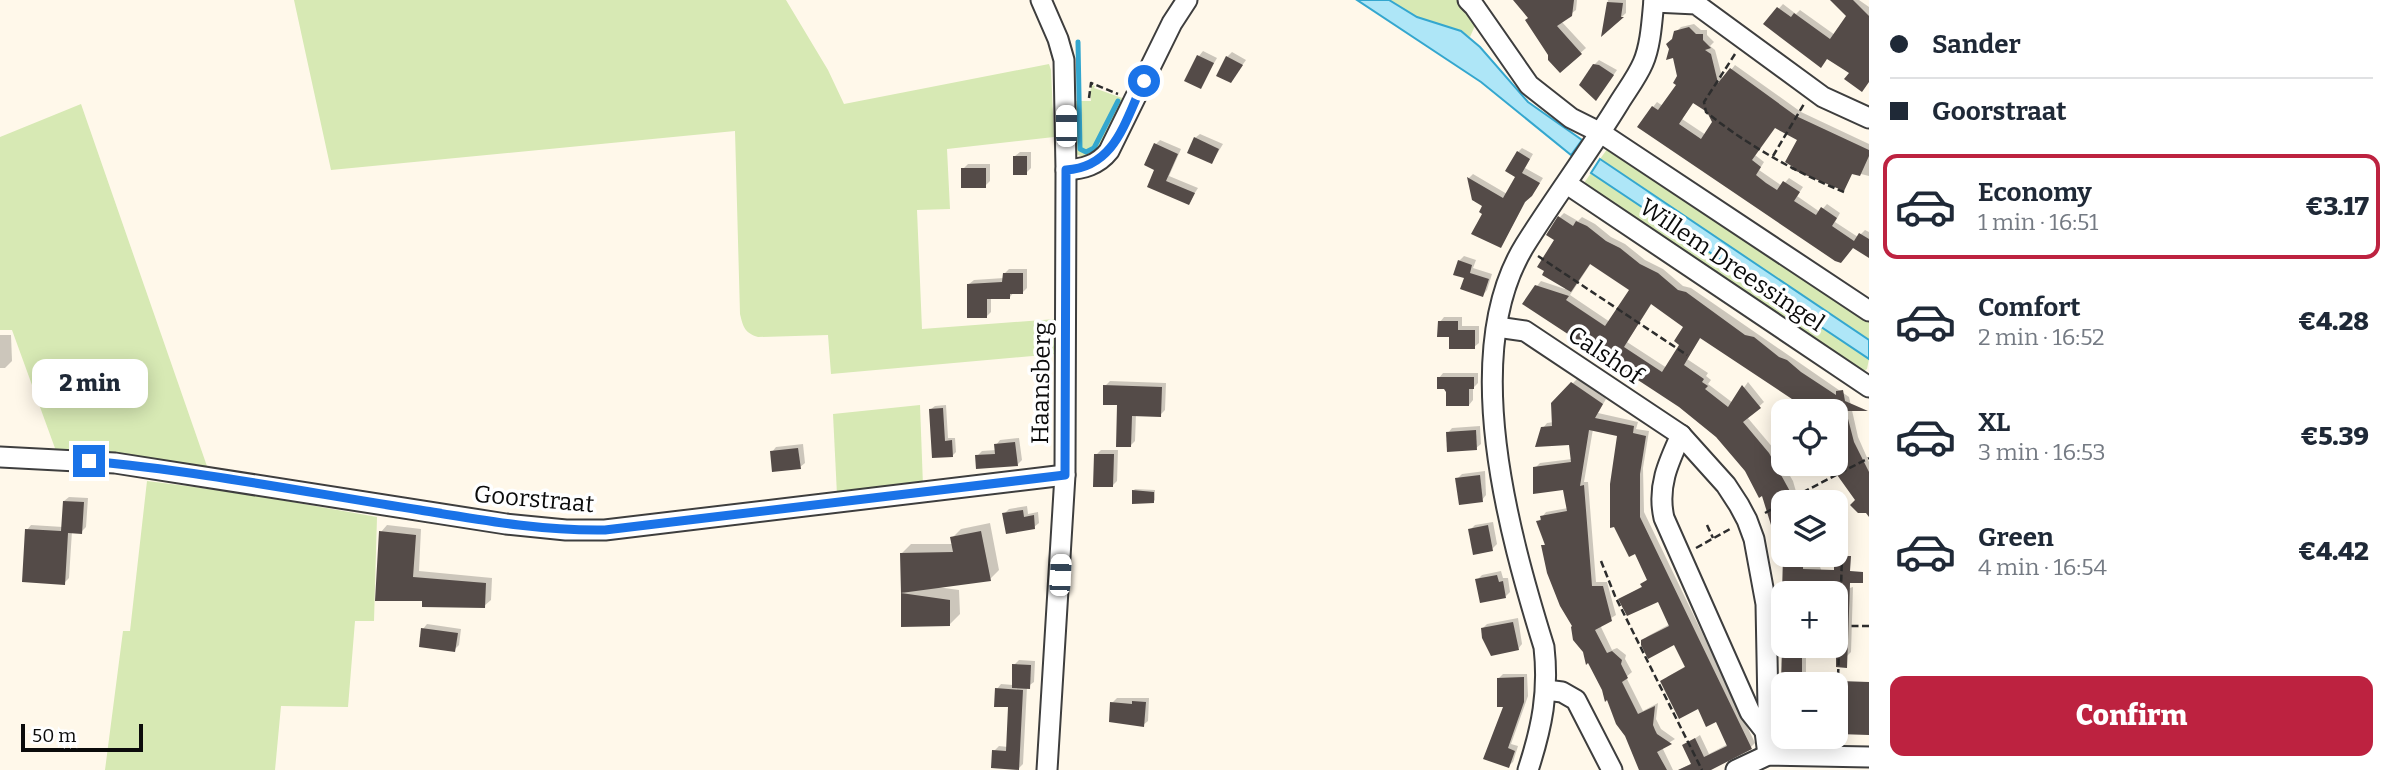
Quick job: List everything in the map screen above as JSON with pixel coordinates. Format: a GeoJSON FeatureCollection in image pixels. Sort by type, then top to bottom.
{"type":"FeatureCollection","features":[{"type":"Feature","properties":{"kind":"street","name":"Haansberg"},"geometry":{"type":"LineString","coordinates":[[1041,0],[1064,60],[1066,170],[1065,475],[1047,770]]}},
{"type":"Feature","properties":{"kind":"street"},"geometry":{"type":"LineString","coordinates":[[1066,170],[1088,166],[1107,155],[1172,23],[1187,0]]}},
{"type":"Feature","properties":{"kind":"street","name":"Willem Dreessingel"},"geometry":{"type":"LineString","coordinates":[[1468,0],[1530,85],[1571,118],[1601,133],[1869,311]]}},
{"type":"Feature","properties":{"kind":"street"},"geometry":{"type":"LineString","coordinates":[[1528,770],[1540,733],[1546,690],[1544,647],[1511,530],[1495,430],[1493,377],[1497,327],[1507,284],[1524,246],[1601,133],[1644,62],[1654,1],[1696,4],[1823,97],[1869,118]]}},
{"type":"Feature","properties":{"kind":"street","name":"Willem Dreessingel"},"geometry":{"type":"LineString","coordinates":[[1567,184],[1869,387]]}},
{"type":"Feature","properties":{"kind":"street","name":"Calshof"},"geometry":{"type":"LineString","coordinates":[[1497,327],[1525,331],[1681,435],[1726,485],[1748,520],[1766,604],[1768,708],[1765,731],[1768,755]]}},
{"type":"Feature","properties":{"kind":"street","name":"Calshof"},"geometry":{"type":"LineString","coordinates":[[1681,435],[1666,468],[1661,493],[1664,518],[1749,712],[1765,731]]}},
{"type":"Feature","properties":{"kind":"street","name":"Goorstraat"},"geometry":{"type":"LineString","coordinates":[[0,457],[115,463],[493,522],[566,530],[605,530],[1065,475]]}},
{"type":"Feature","properties":{"kind":"street"},"geometry":{"type":"LineString","coordinates":[[1546,690],[1562,692],[1576,700],[1612,770]]}},
{"type":"Feature","properties":{"kind":"street"},"geometry":{"type":"LineString","coordinates":[[1736,770],[1768,755],[1869,757]]}},
{"type":"Feature","properties":{"kind":"path"},"geometry":{"type":"LineString","coordinates":[[1744,40],[1704,102],[1706,112],[1773,156],[1844,192]]}},
{"type":"Feature","properties":{"kind":"path"},"geometry":{"type":"LineString","coordinates":[[1089,98],[1091,83],[1134,101]]}},
{"type":"Feature","properties":{"kind":"path"},"geometry":{"type":"LineString","coordinates":[[1773,156],[1812,89]]}},
{"type":"Feature","properties":{"kind":"path"},"geometry":{"type":"LineString","coordinates":[[1524,246],[1687,355]]}},
{"type":"Feature","properties":{"kind":"path"},"geometry":{"type":"LineString","coordinates":[[1809,490],[1869,458]]}},
{"type":"Feature","properties":{"kind":"path"},"geometry":{"type":"LineString","coordinates":[[1680,556],[1771,509]]}},
{"type":"Feature","properties":{"kind":"path"},"geometry":{"type":"LineString","coordinates":[[1707,525],[1713,538]]}},
{"type":"Feature","properties":{"kind":"path"},"geometry":{"type":"LineString","coordinates":[[1601,561],[1615,596],[1702,770]]}},
{"type":"Feature","properties":{"kind":"path"},"geometry":{"type":"LineString","coordinates":[[1848,626],[1869,626]]}},
{"type":"Feature","properties":{"kind":"path"},"geometry":{"type":"LineString","coordinates":[[1836,757],[1839,658]]}},
{"type":"Feature","properties":{"kind":"green space"},"geometry":{"type":"Polygon","coordinates":[[[294,0],[786,0],[828,70],[844,104],[1049,64],[1054,137],[947,149],[950,209],[917,210],[922,329],[1056,319],[1055,354],[831,374],[828,335],[758,337],[750,334],[740,314],[735,131],[331,170],[294,0]]]}},
{"type":"Feature","properties":{"kind":"green space"},"geometry":{"type":"Polygon","coordinates":[[[1389,0],[1459,0],[1477,21],[1470,37],[1461,31],[1417,17],[1389,0]]]}},
{"type":"Feature","properties":{"kind":"green space"},"geometry":{"type":"Polygon","coordinates":[[[1092,85],[1128,100],[1103,148],[1085,158],[1074,153],[1072,101],[1091,101],[1092,85]]]}},
{"type":"Feature","properties":{"kind":"green space"},"geometry":{"type":"Polygon","coordinates":[[[81,104],[209,472],[56,451],[12,330],[0,330],[0,137],[81,104]]]}},
{"type":"Feature","properties":{"kind":"green space"},"geometry":{"type":"Polygon","coordinates":[[[1608,148],[1869,319],[1869,340],[1600,159],[1608,148]]]}},
{"type":"Feature","properties":{"kind":"green space"},"geometry":{"type":"Polygon","coordinates":[[[1591,173],[1869,359],[1867,369],[1859,369],[1581,183],[1584,183],[1591,173]]]}},
{"type":"Feature","properties":{"kind":"green space"},"geometry":{"type":"Polygon","coordinates":[[[920,405],[923,486],[837,495],[833,414],[920,405]]]}},
{"type":"Feature","properties":{"kind":"green space"},"geometry":{"type":"Polygon","coordinates":[[[147,481],[242,493],[377,517],[374,621],[355,621],[348,707],[281,706],[275,770],[105,770],[123,631],[130,631],[147,481]]]}},
{"type":"Feature","properties":{"kind":"water"},"geometry":{"type":"Polygon","coordinates":[[[1357,0],[1389,0],[1417,17],[1461,31],[1480,47],[1528,102],[1582,140],[1571,155],[1481,82],[1357,0]]]}},
{"type":"Feature","properties":{"kind":"water"},"geometry":{"type":"Polygon","coordinates":[[[1600,159],[1869,340],[1869,359],[1591,173],[1600,159]]]}},
{"type":"Feature","properties":{"kind":"building"},"geometry":{"type":"Polygon","coordinates":[[[1513,0],[1574,0],[1572,16],[1557,26],[1582,54],[1560,73],[1548,60],[1548,55],[1525,20],[1528,18],[1513,0]]]}},
{"type":"Feature","properties":{"kind":"building"},"geometry":{"type":"Polygon","coordinates":[[[1830,0],[1853,0],[1869,16],[1869,82],[1862,92],[1844,79],[1849,73],[1827,59],[1821,68],[1763,24],[1777,7],[1791,17],[1794,13],[1830,39],[1846,16],[1830,0]]]}},
{"type":"Feature","properties":{"kind":"building"},"geometry":{"type":"Polygon","coordinates":[[[1607,2],[1623,3],[1621,17],[1624,17],[1601,37],[1607,2]]]}},
{"type":"Feature","properties":{"kind":"building"},"geometry":{"type":"Polygon","coordinates":[[[1689,27],[1696,34],[1703,34],[1703,40],[1711,48],[1705,50],[1711,54],[1718,83],[1730,68],[1796,116],[1869,150],[1860,176],[1852,174],[1844,191],[1791,169],[1793,167],[1785,162],[1797,140],[1775,128],[1752,160],[1761,167],[1756,175],[1766,183],[1777,190],[1783,181],[1800,192],[1794,201],[1816,215],[1821,207],[1837,218],[1832,226],[1854,241],[1859,233],[1869,239],[1869,258],[1853,248],[1841,263],[1835,261],[1637,127],[1652,106],[1658,110],[1676,85],[1673,83],[1677,76],[1673,58],[1666,60],[1669,49],[1666,44],[1672,39],[1674,31],[1689,27]],[[1693,103],[1679,124],[1701,139],[1712,122],[1707,112],[1693,103]]]}},
{"type":"Feature","properties":{"kind":"building"},"geometry":{"type":"Polygon","coordinates":[[[1197,55],[1214,63],[1201,89],[1184,81],[1197,55]]]}},
{"type":"Feature","properties":{"kind":"building"},"geometry":{"type":"Polygon","coordinates":[[[1226,56],[1243,65],[1231,83],[1216,76],[1226,56]]]}},
{"type":"Feature","properties":{"kind":"building"},"geometry":{"type":"Polygon","coordinates":[[[1593,64],[1614,75],[1596,101],[1579,85],[1593,64]]]}},
{"type":"Feature","properties":{"kind":"building"},"geometry":{"type":"Polygon","coordinates":[[[1194,137],[1219,149],[1212,164],[1187,153],[1194,137]]]}},
{"type":"Feature","properties":{"kind":"building"},"geometry":{"type":"Polygon","coordinates":[[[1154,143],[1178,154],[1166,181],[1195,193],[1189,205],[1147,187],[1154,170],[1144,165],[1154,143]]]}},
{"type":"Feature","properties":{"kind":"building"},"geometry":{"type":"Polygon","coordinates":[[[1517,151],[1530,159],[1522,173],[1540,183],[1525,202],[1501,248],[1471,234],[1482,214],[1479,212],[1482,206],[1472,200],[1467,177],[1503,198],[1515,177],[1505,171],[1517,151]]]}},
{"type":"Feature","properties":{"kind":"building"},"geometry":{"type":"Polygon","coordinates":[[[1013,156],[1027,156],[1027,175],[1013,175],[1013,156]]]}},
{"type":"Feature","properties":{"kind":"building"},"geometry":{"type":"Polygon","coordinates":[[[961,168],[986,168],[986,188],[961,188],[961,168]]]}},
{"type":"Feature","properties":{"kind":"building"},"geometry":{"type":"Polygon","coordinates":[[[1558,216],[1573,226],[1576,221],[1587,226],[1836,395],[1836,391],[1843,390],[1845,399],[1792,399],[1700,338],[1684,365],[1704,379],[1702,382],[1708,386],[1705,389],[1728,407],[1742,385],[1761,408],[1743,422],[1771,457],[1771,476],[1782,476],[1789,490],[1771,490],[1771,525],[1762,496],[1759,498],[1745,471],[1716,437],[1679,407],[1522,304],[1535,285],[1569,296],[1566,300],[1605,326],[1629,290],[1590,264],[1571,292],[1542,275],[1544,271],[1537,267],[1554,240],[1546,235],[1558,216]],[[1651,304],[1624,347],[1662,372],[1679,345],[1674,341],[1683,327],[1651,304]]]}},
{"type":"Feature","properties":{"kind":"building"},"geometry":{"type":"Polygon","coordinates":[[[1458,260],[1472,265],[1470,273],[1489,279],[1483,297],[1460,289],[1464,278],[1453,275],[1458,260]]]}},
{"type":"Feature","properties":{"kind":"building"},"geometry":{"type":"Polygon","coordinates":[[[1003,273],[1023,273],[1023,294],[1010,294],[1010,299],[987,299],[987,318],[967,318],[967,284],[1002,282],[1003,273]]]}},
{"type":"Feature","properties":{"kind":"building"},"geometry":{"type":"Polygon","coordinates":[[[1438,321],[1458,321],[1458,330],[1475,330],[1475,349],[1449,349],[1449,337],[1437,337],[1438,321]]]}},
{"type":"Feature","properties":{"kind":"building"},"geometry":{"type":"Polygon","coordinates":[[[1437,377],[1474,377],[1474,389],[1469,389],[1469,406],[1446,406],[1446,392],[1444,389],[1437,389],[1437,377]]]}},
{"type":"Feature","properties":{"kind":"building"},"geometry":{"type":"Polygon","coordinates":[[[1571,382],[1603,404],[1595,418],[1634,426],[1633,433],[1646,436],[1640,474],[1640,517],[1752,749],[1711,770],[1678,770],[1691,764],[1682,745],[1695,738],[1704,757],[1727,746],[1716,722],[1706,727],[1698,709],[1679,719],[1660,681],[1685,667],[1674,645],[1648,659],[1641,645],[1641,640],[1669,626],[1658,602],[1627,616],[1618,599],[1642,587],[1640,584],[1647,580],[1635,554],[1629,557],[1614,527],[1610,528],[1610,484],[1617,436],[1589,430],[1580,486],[1584,485],[1592,586],[1603,586],[1612,621],[1595,630],[1607,653],[1612,651],[1622,660],[1621,664],[1628,678],[1622,682],[1638,714],[1655,706],[1655,730],[1672,744],[1657,752],[1667,770],[1639,770],[1607,700],[1605,702],[1602,690],[1588,663],[1586,665],[1583,652],[1573,640],[1572,626],[1560,606],[1547,573],[1541,545],[1545,545],[1536,521],[1541,520],[1540,516],[1567,511],[1563,490],[1533,494],[1533,467],[1571,462],[1569,445],[1535,447],[1541,427],[1552,426],[1551,403],[1571,382]]]}},
{"type":"Feature","properties":{"kind":"building"},"geometry":{"type":"Polygon","coordinates":[[[1103,385],[1162,387],[1161,417],[1132,416],[1131,447],[1116,447],[1117,405],[1103,405],[1103,385]]]}},
{"type":"Feature","properties":{"kind":"building"},"geometry":{"type":"Polygon","coordinates":[[[1848,402],[1868,411],[1848,411],[1848,402]]]}},
{"type":"Feature","properties":{"kind":"building"},"geometry":{"type":"Polygon","coordinates":[[[943,408],[945,441],[952,440],[953,457],[932,458],[929,409],[943,408]]]}},
{"type":"Feature","properties":{"kind":"building"},"geometry":{"type":"Polygon","coordinates":[[[1848,419],[1854,442],[1869,472],[1869,517],[1866,513],[1858,513],[1850,505],[1855,500],[1838,476],[1848,476],[1848,419]]]}},
{"type":"Feature","properties":{"kind":"building"},"geometry":{"type":"Polygon","coordinates":[[[1476,430],[1477,450],[1447,452],[1446,432],[1476,430]]]}},
{"type":"Feature","properties":{"kind":"building"},"geometry":{"type":"Polygon","coordinates":[[[1015,442],[1018,466],[976,469],[975,455],[995,454],[994,444],[1015,442]]]}},
{"type":"Feature","properties":{"kind":"building"},"geometry":{"type":"Polygon","coordinates":[[[798,448],[801,469],[772,472],[770,451],[798,448]]]}},
{"type":"Feature","properties":{"kind":"building"},"geometry":{"type":"Polygon","coordinates":[[[1094,454],[1114,454],[1113,487],[1093,487],[1094,454]]]}},
{"type":"Feature","properties":{"kind":"building"},"geometry":{"type":"Polygon","coordinates":[[[1480,475],[1483,502],[1459,505],[1455,478],[1480,475]]]}},
{"type":"Feature","properties":{"kind":"building"},"geometry":{"type":"Polygon","coordinates":[[[1132,490],[1154,492],[1154,503],[1132,504],[1132,490]]]}},
{"type":"Feature","properties":{"kind":"building"},"geometry":{"type":"Polygon","coordinates":[[[63,501],[84,502],[82,534],[68,533],[65,585],[22,582],[25,529],[61,531],[63,501]]]}},
{"type":"Feature","properties":{"kind":"building"},"geometry":{"type":"Polygon","coordinates":[[[1023,510],[1024,517],[1034,515],[1035,529],[1006,534],[1002,513],[1023,510]]]}},
{"type":"Feature","properties":{"kind":"building"},"geometry":{"type":"Polygon","coordinates":[[[1488,525],[1493,551],[1473,555],[1468,529],[1488,525]]]}},
{"type":"Feature","properties":{"kind":"building"},"geometry":{"type":"Polygon","coordinates":[[[379,531],[416,535],[413,577],[486,583],[485,608],[422,607],[422,601],[375,601],[379,531]]]}},
{"type":"Feature","properties":{"kind":"building"},"geometry":{"type":"Polygon","coordinates":[[[981,531],[991,581],[901,593],[900,553],[953,552],[950,537],[981,531]]]}},
{"type":"Feature","properties":{"kind":"building"},"geometry":{"type":"Polygon","coordinates":[[[1848,556],[1851,556],[1850,571],[1863,572],[1863,583],[1850,583],[1848,640],[1848,581],[1782,581],[1783,567],[1834,570],[1834,567],[1848,567],[1848,556]]]}},
{"type":"Feature","properties":{"kind":"building"},"geometry":{"type":"Polygon","coordinates":[[[1497,575],[1499,582],[1503,581],[1506,598],[1480,603],[1475,579],[1497,575]]]}},
{"type":"Feature","properties":{"kind":"building"},"geometry":{"type":"Polygon","coordinates":[[[901,593],[950,600],[950,626],[901,627],[901,593]]]}},
{"type":"Feature","properties":{"kind":"building"},"geometry":{"type":"Polygon","coordinates":[[[1513,622],[1519,650],[1491,656],[1482,638],[1481,628],[1513,622]]]}},
{"type":"Feature","properties":{"kind":"building"},"geometry":{"type":"Polygon","coordinates":[[[421,628],[458,633],[455,652],[419,647],[421,628]]]}},
{"type":"Feature","properties":{"kind":"building"},"geometry":{"type":"Polygon","coordinates":[[[1782,658],[1802,658],[1802,672],[1781,672],[1782,658]]]}},
{"type":"Feature","properties":{"kind":"building"},"geometry":{"type":"Polygon","coordinates":[[[1836,658],[1847,658],[1847,668],[1836,667],[1836,658]]]}},
{"type":"Feature","properties":{"kind":"building"},"geometry":{"type":"Polygon","coordinates":[[[1012,664],[1031,665],[1030,689],[1012,688],[1012,664]]]}},
{"type":"Feature","properties":{"kind":"building"},"geometry":{"type":"Polygon","coordinates":[[[1524,677],[1524,702],[1508,748],[1515,751],[1509,768],[1483,759],[1503,707],[1497,707],[1497,678],[1524,677]]]}},
{"type":"Feature","properties":{"kind":"building"},"geometry":{"type":"Polygon","coordinates":[[[1848,681],[1869,682],[1869,735],[1848,734],[1848,681]]]}},
{"type":"Feature","properties":{"kind":"building"},"geometry":{"type":"Polygon","coordinates":[[[995,688],[1023,690],[1019,770],[991,768],[992,750],[1006,751],[1008,707],[994,707],[995,688]]]}},
{"type":"Feature","properties":{"kind":"building"},"geometry":{"type":"Polygon","coordinates":[[[1132,701],[1146,702],[1144,727],[1109,722],[1110,702],[1132,704],[1132,701]]]}},
{"type":"Feature","properties":{"kind":"waterway"},"geometry":{"type":"LineString","coordinates":[[1078,42],[1080,149],[1086,152],[1094,148],[1118,101]]}},
{"type":"Feature","properties":{"kind":"route"},"geometry":{"type":"LineString","coordinates":[[89,461],[506,524],[566,530],[605,530],[1065,475],[1066,170],[1088,166],[1107,155],[1144,81]]}}]}
